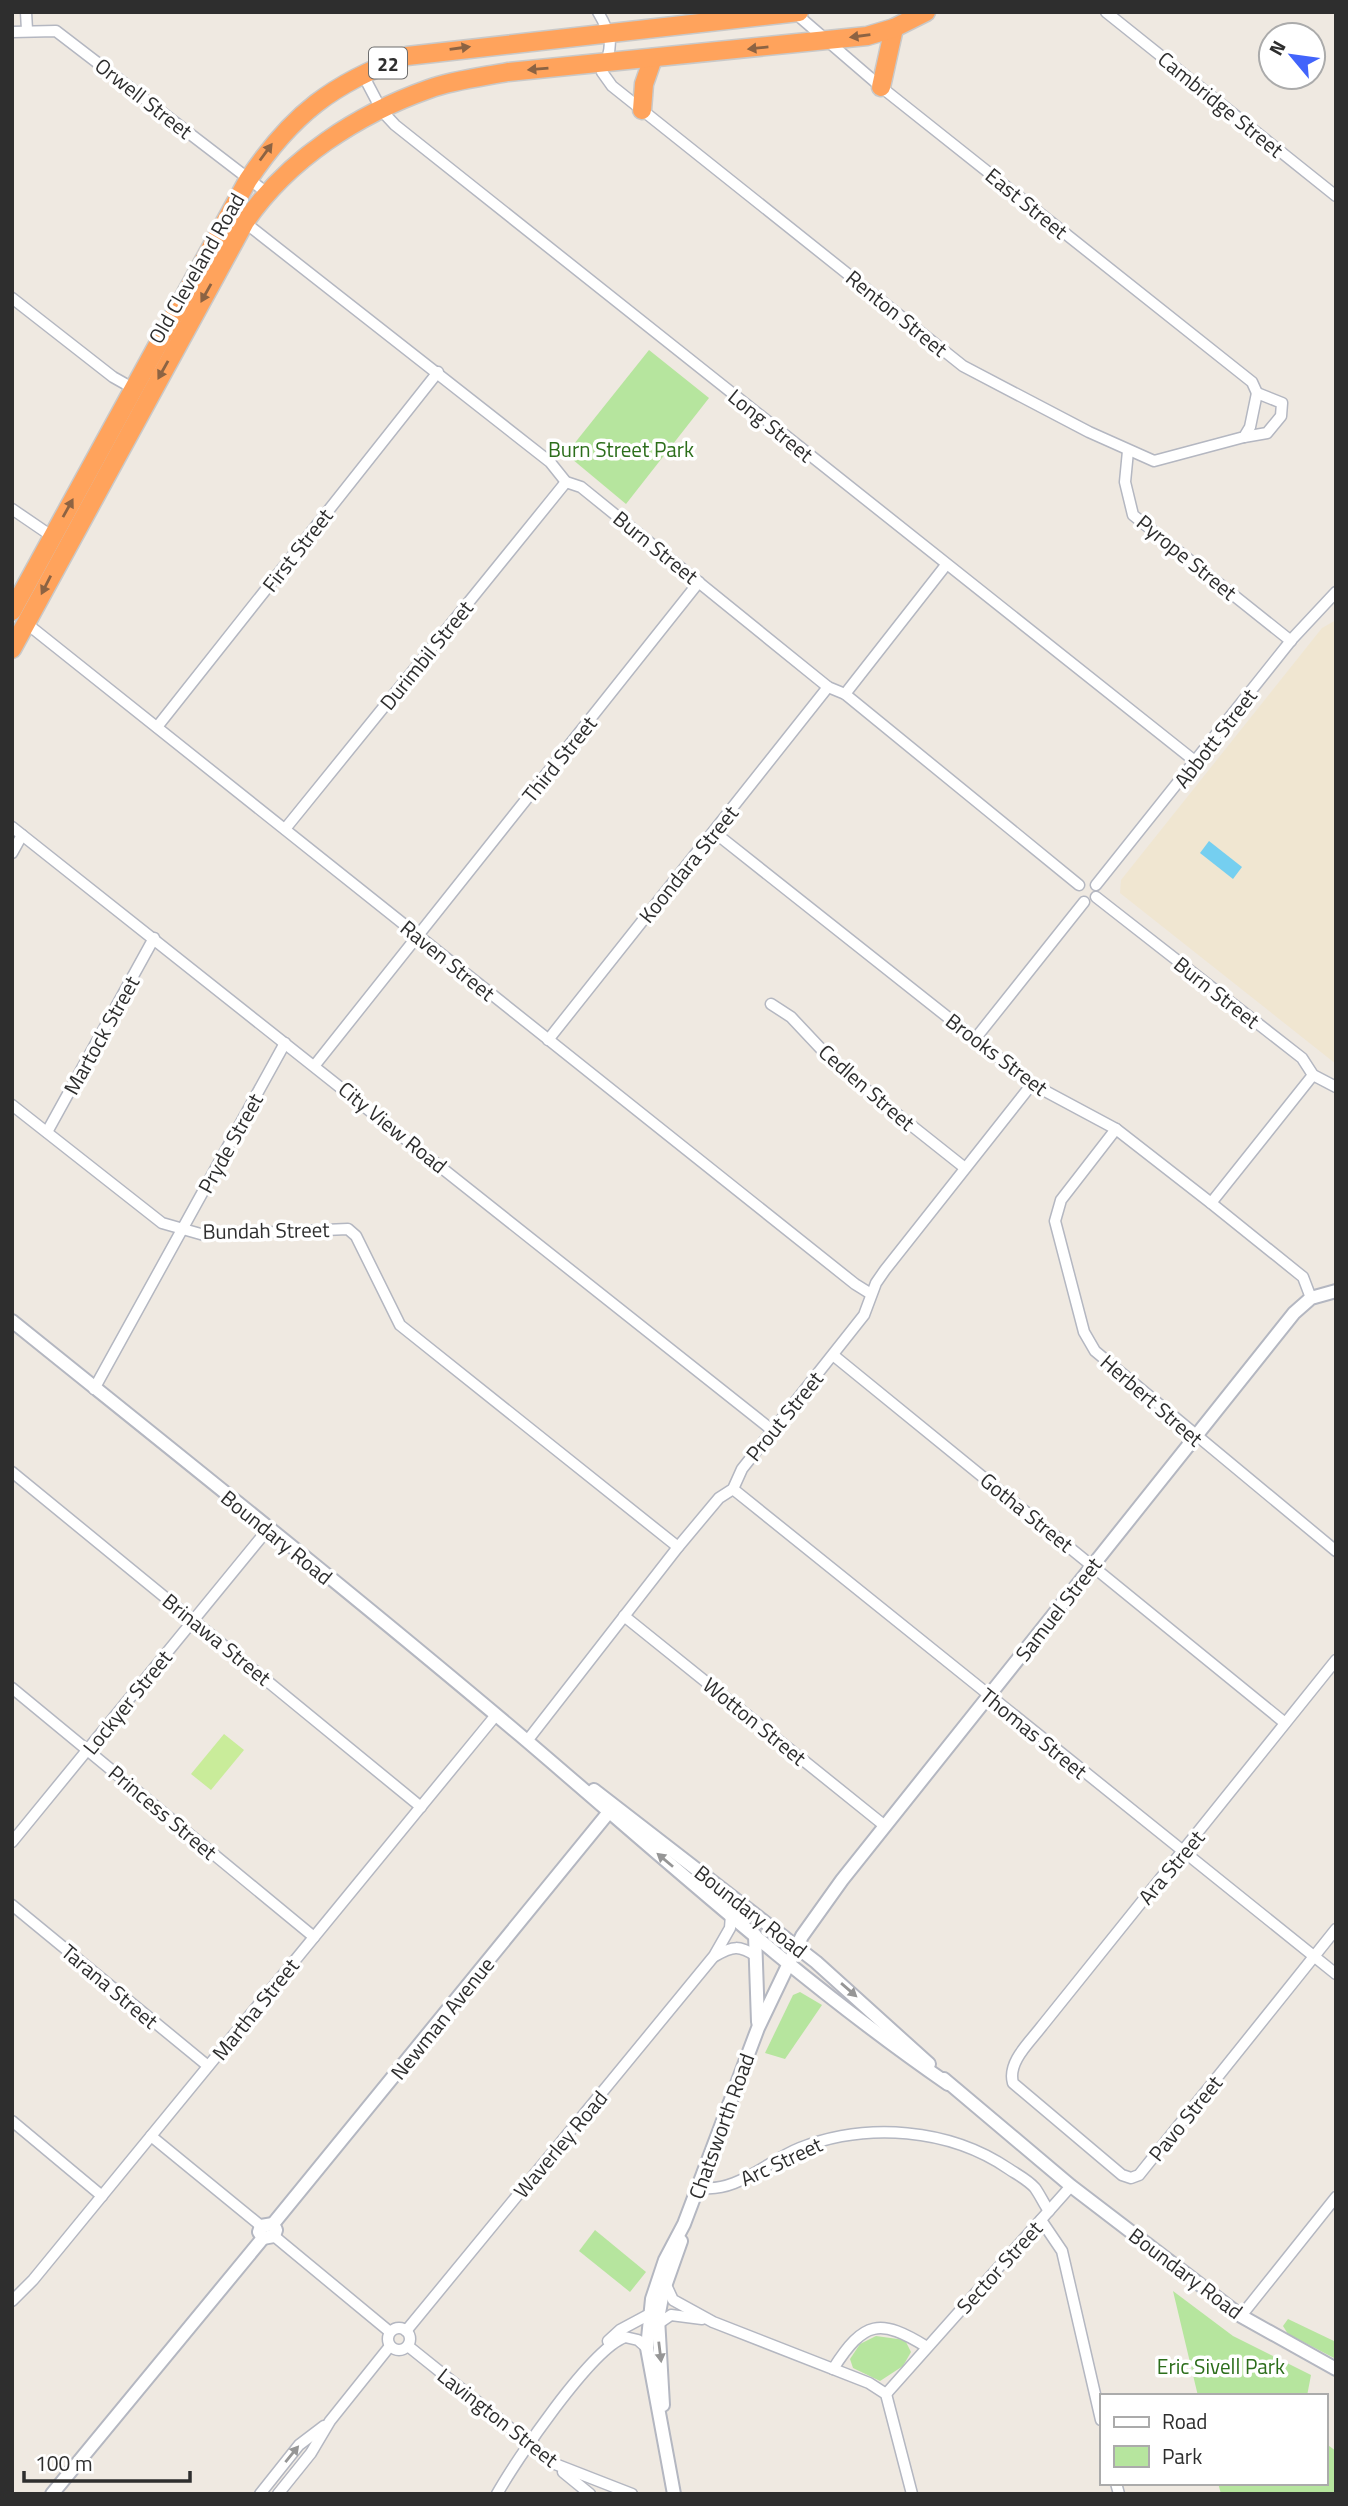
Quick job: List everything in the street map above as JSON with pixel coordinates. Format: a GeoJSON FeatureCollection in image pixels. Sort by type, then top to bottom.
{"type":"FeatureCollection","features":[{"type":"Feature","properties":{"kind":"highway","name":"Old Cleveland Road"},"geometry":{"type":"LineString","coordinates":[[19,617],[238,216],[248,180],[271,146],[298,116],[333,89],[362,73],[407,56],[797,12]]}},
{"type":"Feature","properties":{"kind":"highway","name":"Old Cleveland Road"},"geometry":{"type":"LineString","coordinates":[[238,216],[328,140],[429,89],[508,72],[867,36],[894,28],[926,12]]}},
{"type":"Feature","properties":{"kind":"highway"},"geometry":{"type":"LineString","coordinates":[[881,87],[894,28]]}},
{"type":"Feature","properties":{"kind":"highway"},"geometry":{"type":"LineString","coordinates":[[642,110],[644,84],[653,58]]}},
{"type":"Feature","properties":{"kind":"highway","name":"Old Cleveland Road"},"geometry":{"type":"LineString","coordinates":[[12,649],[19,617],[53,537],[141,393]]}},
{"type":"Feature","properties":{"kind":"main road","name":"Samuel Street"},"geometry":{"type":"LineString","coordinates":[[796,1946],[842,1880],[1294,1312],[1311,1298],[1336,1291]]}},
{"type":"Feature","properties":{"kind":"main road","name":"Boundary Road"},"geometry":{"type":"LineString","coordinates":[[15,1327],[496,1714],[789,1963],[948,2084],[1071,2186],[1241,2316],[1336,2369]]}},
{"type":"Feature","properties":{"kind":"main road","name":"Boundary Road"},"geometry":{"type":"LineString","coordinates":[[542,1754],[612,1802],[796,1946],[895,2031],[948,2084]]}},
{"type":"Feature","properties":{"kind":"main road","name":"Newman Avenue"},"geometry":{"type":"LineString","coordinates":[[51,2494],[609,1812]]}},
{"type":"Feature","properties":{"kind":"main road","name":"Chatsworth Road"},"geometry":{"type":"LineString","coordinates":[[755,1935],[758,2028]]}},
{"type":"Feature","properties":{"kind":"main road","name":"Chatsworth Road"},"geometry":{"type":"LineString","coordinates":[[663,2431],[653,2320],[684,2224],[758,2028],[796,1946]]}},
{"type":"Feature","properties":{"kind":"main road","name":"Chatsworth Road"},"geometry":{"type":"LineString","coordinates":[[674,2494],[647,2348],[662,2269],[684,2224]]}},
{"type":"Feature","properties":{"kind":"street"},"geometry":{"type":"LineString","coordinates":[[26,12],[27,30]]}},
{"type":"Feature","properties":{"kind":"street"},"geometry":{"type":"LineString","coordinates":[[598,12],[607,33],[611,55],[607,63]]}},
{"type":"Feature","properties":{"kind":"street","name":"East Street"},"geometry":{"type":"LineString","coordinates":[[797,12],[826,41],[881,87],[1252,382],[1256,393]]}},
{"type":"Feature","properties":{"kind":"street","name":"Cambridge Street"},"geometry":{"type":"LineString","coordinates":[[1106,12],[1336,196]]}},
{"type":"Feature","properties":{"kind":"street","name":"Orwell Street"},"geometry":{"type":"LineString","coordinates":[[12,32],[56,31],[66,37],[267,193]]}},
{"type":"Feature","properties":{"kind":"street","name":"Renton Street"},"geometry":{"type":"LineString","coordinates":[[607,63],[602,72],[608,82],[963,366],[1128,451],[1146,460],[1166,460],[1244,437],[1268,433],[1281,416],[1282,403],[1256,393]]}},
{"type":"Feature","properties":{"kind":"street","name":"Long Street"},"geometry":{"type":"LineString","coordinates":[[362,73],[382,111],[395,125],[1196,762]]}},
{"type":"Feature","properties":{"kind":"street","name":"Burn Street"},"geometry":{"type":"LineString","coordinates":[[238,216],[550,462],[566,482],[581,487],[828,687],[845,694],[1079,885]]}},
{"type":"Feature","properties":{"kind":"street"},"geometry":{"type":"LineString","coordinates":[[12,298],[113,377],[141,393]]}},
{"type":"Feature","properties":{"kind":"street","name":"First Street"},"geometry":{"type":"LineString","coordinates":[[157,727],[438,372]]}},
{"type":"Feature","properties":{"kind":"street"},"geometry":{"type":"LineString","coordinates":[[1244,437],[1250,426],[1256,393]]}},
{"type":"Feature","properties":{"kind":"street","name":"Pyrope Street"},"geometry":{"type":"LineString","coordinates":[[1128,451],[1125,482],[1133,515],[1291,641]]}},
{"type":"Feature","properties":{"kind":"street","name":"Durimbil Street"},"geometry":{"type":"LineString","coordinates":[[285,829],[566,482]]}},
{"type":"Feature","properties":{"kind":"street"},"geometry":{"type":"LineString","coordinates":[[12,509],[53,537]]}},
{"type":"Feature","properties":{"kind":"street"},"geometry":{"type":"LineString","coordinates":[[845,694],[946,565]]}},
{"type":"Feature","properties":{"kind":"street","name":"Third Street"},"geometry":{"type":"LineString","coordinates":[[418,935],[699,582]]}},
{"type":"Feature","properties":{"kind":"street","name":"Abbott Street"},"geometry":{"type":"LineString","coordinates":[[1096,885],[1291,641],[1336,592]]}},
{"type":"Feature","properties":{"kind":"street","name":"Raven Street"},"geometry":{"type":"LineString","coordinates":[[19,617],[855,1284],[871,1294]]}},
{"type":"Feature","properties":{"kind":"street","name":"Koondara Street"},"geometry":{"type":"LineString","coordinates":[[548,1040],[828,687]]}},
{"type":"Feature","properties":{"kind":"street","name":"City View Road"},"geometry":{"type":"LineString","coordinates":[[12,827],[772,1430]]}},
{"type":"Feature","properties":{"kind":"street","name":"Brooks Street"},"geometry":{"type":"LineString","coordinates":[[714,832],[1032,1084],[1116,1129],[1211,1202],[1303,1277],[1311,1298]]}},
{"type":"Feature","properties":{"kind":"street"},"geometry":{"type":"LineString","coordinates":[[12,853],[22,835]]}},
{"type":"Feature","properties":{"kind":"street"},"geometry":{"type":"LineString","coordinates":[[975,1039],[1084,902],[1096,897],[1096,885],[1086,881],[1079,885],[1077,894],[1084,902]]}},
{"type":"Feature","properties":{"kind":"street","name":"Burn Street"},"geometry":{"type":"LineString","coordinates":[[1096,897],[1302,1058],[1313,1075],[1336,1087]]}},
{"type":"Feature","properties":{"kind":"street"},"geometry":{"type":"LineString","coordinates":[[315,1065],[418,935]]}},
{"type":"Feature","properties":{"kind":"street","name":"Martock Street"},"geometry":{"type":"LineString","coordinates":[[47,1132],[154,938]]}},
{"type":"Feature","properties":{"kind":"street","name":"Cedlen Street"},"geometry":{"type":"LineString","coordinates":[[771,1004],[791,1017],[839,1068],[965,1168]]}},
{"type":"Feature","properties":{"kind":"street","name":"Pryde Street"},"geometry":{"type":"LineString","coordinates":[[94,1389],[285,1043]]}},
{"type":"Feature","properties":{"kind":"street"},"geometry":{"type":"LineString","coordinates":[[1211,1202],[1313,1075]]}},
{"type":"Feature","properties":{"kind":"street","name":"Prout Street"},"geometry":{"type":"LineString","coordinates":[[527,1741],[678,1547],[719,1498],[733,1489],[742,1469],[864,1315],[871,1294],[885,1270],[1032,1084]]}},
{"type":"Feature","properties":{"kind":"street","name":"Bundah Street"},"geometry":{"type":"LineString","coordinates":[[12,1104],[162,1223],[204,1235],[348,1230],[356,1236],[400,1325],[678,1547]]}},
{"type":"Feature","properties":{"kind":"street","name":"Herbert Street"},"geometry":{"type":"LineString","coordinates":[[1116,1129],[1061,1200],[1055,1222],[1084,1332],[1095,1351],[1196,1435],[1203,1444],[1336,1551]]}},
{"type":"Feature","properties":{"kind":"street","name":"Gotha Street"},"geometry":{"type":"LineString","coordinates":[[833,1355],[1285,1723]]}},
{"type":"Feature","properties":{"kind":"street","name":"Brinawa Street"},"geometry":{"type":"LineString","coordinates":[[12,1472],[421,1807]]}},
{"type":"Feature","properties":{"kind":"street","name":"Thomas Street"},"geometry":{"type":"LineString","coordinates":[[733,1489],[1182,1853],[1336,1974]]}},
{"type":"Feature","properties":{"kind":"street","name":"Lockyer Street"},"geometry":{"type":"LineString","coordinates":[[12,1842],[268,1529]]}},
{"type":"Feature","properties":{"kind":"street","name":"Wotton Street"},"geometry":{"type":"LineString","coordinates":[[624,1616],[885,1826]]}},
{"type":"Feature","properties":{"kind":"street","name":"Ara Street"},"geometry":{"type":"LineString","coordinates":[[1011,2076],[1016,2060],[1042,2026],[1336,1660]]}},
{"type":"Feature","properties":{"kind":"street","name":"Princess Street"},"geometry":{"type":"LineString","coordinates":[[12,1688],[314,1937]]}},
{"type":"Feature","properties":{"kind":"street","name":"Martha Street"},"geometry":{"type":"LineString","coordinates":[[12,2301],[33,2280],[496,1714]]}},
{"type":"Feature","properties":{"kind":"street","name":"Tarana Street"},"geometry":{"type":"LineString","coordinates":[[12,1905],[208,2067]]}},
{"type":"Feature","properties":{"kind":"street","name":"Waverley Road"},"geometry":{"type":"LineString","coordinates":[[406,2331],[715,1956],[730,1928],[731,1915]]}},
{"type":"Feature","properties":{"kind":"street","name":"Pavo Street"},"geometry":{"type":"LineString","coordinates":[[1011,2076],[1016,2089],[1122,2175],[1131,2178],[1144,2169],[1336,1929]]}},
{"type":"Feature","properties":{"kind":"street"},"geometry":{"type":"LineString","coordinates":[[715,1956],[731,1947],[741,1947],[756,1956]]}},
{"type":"Feature","properties":{"kind":"street"},"geometry":{"type":"LineString","coordinates":[[12,2122],[102,2196]]}},
{"type":"Feature","properties":{"kind":"street","name":"Arc Street"},"geometry":{"type":"LineString","coordinates":[[698,2187],[712,2190],[731,2184],[813,2143],[851,2134],[895,2132],[937,2139],[995,2159],[1035,2188],[1049,2211]]}},
{"type":"Feature","properties":{"kind":"street"},"geometry":{"type":"LineString","coordinates":[[151,2136],[390,2332]]}},
{"type":"Feature","properties":{"kind":"street","name":"Sector Street"},"geometry":{"type":"LineString","coordinates":[[886,2393],[1071,2186]]}},
{"type":"Feature","properties":{"kind":"street"},"geometry":{"type":"LineString","coordinates":[[1241,2316],[1336,2197]]}},
{"type":"Feature","properties":{"kind":"street"},"geometry":{"type":"LineString","coordinates":[[1041,2220],[1062,2251],[1100,2416]]}},
{"type":"Feature","properties":{"kind":"street"},"geometry":{"type":"LineString","coordinates":[[666,2285],[673,2301],[713,2322],[869,2383],[886,2393],[912,2494]]}},
{"type":"Feature","properties":{"kind":"street"},"geometry":{"type":"LineString","coordinates":[[498,2494],[528,2444],[615,2334],[673,2315],[713,2322]]}},
{"type":"Feature","properties":{"kind":"street"},"geometry":{"type":"LineString","coordinates":[[397,2328],[406,2331],[410,2337],[408,2346],[398,2350],[390,2346],[390,2332],[397,2328]]}},
{"type":"Feature","properties":{"kind":"street"},"geometry":{"type":"LineString","coordinates":[[833,2369],[859,2335],[874,2328],[898,2329],[927,2347]]}},
{"type":"Feature","properties":{"kind":"street"},"geometry":{"type":"LineString","coordinates":[[597,2360],[625,2337],[638,2340],[647,2348]]}},
{"type":"Feature","properties":{"kind":"street"},"geometry":{"type":"LineString","coordinates":[[278,2494],[311,2454],[330,2421],[390,2346]]}},
{"type":"Feature","properties":{"kind":"street","name":"Lavington Street"},"geometry":{"type":"LineString","coordinates":[[408,2346],[555,2464],[632,2494]]}},
{"type":"Feature","properties":{"kind":"street"},"geometry":{"type":"LineString","coordinates":[[260,2494],[299,2445],[330,2421]]}},
{"type":"Feature","properties":{"kind":"street"},"geometry":{"type":"LineString","coordinates":[[555,2464],[590,2494]]}},
{"type":"Feature","properties":{"kind":"shaded area"},"geometry":{"type":"Polygon","coordinates":[[[1336,620],[1336,1064],[1120,893],[1121,880],[1322,628],[1336,620]]]}},
{"type":"Feature","properties":{"kind":"green space","name":"Burn Street Park"},"geometry":{"type":"Polygon","coordinates":[[[649,350],[709,398],[626,504],[566,454],[649,350]]]}},
{"type":"Feature","properties":{"kind":"green space"},"geometry":{"type":"Polygon","coordinates":[[[224,1734],[244,1750],[211,1790],[191,1774],[224,1734]]]}},
{"type":"Feature","properties":{"kind":"green space"},"geometry":{"type":"Polygon","coordinates":[[[800,1992],[822,2005],[785,2059],[765,2053],[793,1995],[800,1992]]]}},
{"type":"Feature","properties":{"kind":"green space"},"geometry":{"type":"Polygon","coordinates":[[[595,2230],[646,2272],[630,2292],[579,2251],[595,2230]]]}},
{"type":"Feature","properties":{"kind":"green space","name":"Eric Sivell Park"},"geometry":{"type":"Polygon","coordinates":[[[1173,2291],[1233,2336],[1311,2375],[1307,2394],[1198,2394],[1173,2291]]]}},
{"type":"Feature","properties":{"kind":"green space"},"geometry":{"type":"Polygon","coordinates":[[[1288,2319],[1336,2342],[1336,2359],[1288,2334],[1283,2326],[1288,2319]]]}},
{"type":"Feature","properties":{"kind":"green space"},"geometry":{"type":"Polygon","coordinates":[[[876,2336],[905,2340],[911,2352],[903,2366],[880,2381],[853,2368],[850,2359],[860,2344],[876,2336]]]}},
{"type":"Feature","properties":{"kind":"green space"},"geometry":{"type":"Polygon","coordinates":[[[1327,2444],[1336,2451],[1336,2494],[1221,2494],[1219,2485],[1327,2485],[1327,2444]]]}},
{"type":"Feature","properties":{"kind":"water"},"geometry":{"type":"Polygon","coordinates":[[[1209,841],[1242,867],[1233,879],[1200,853],[1209,841]]]}}]}
